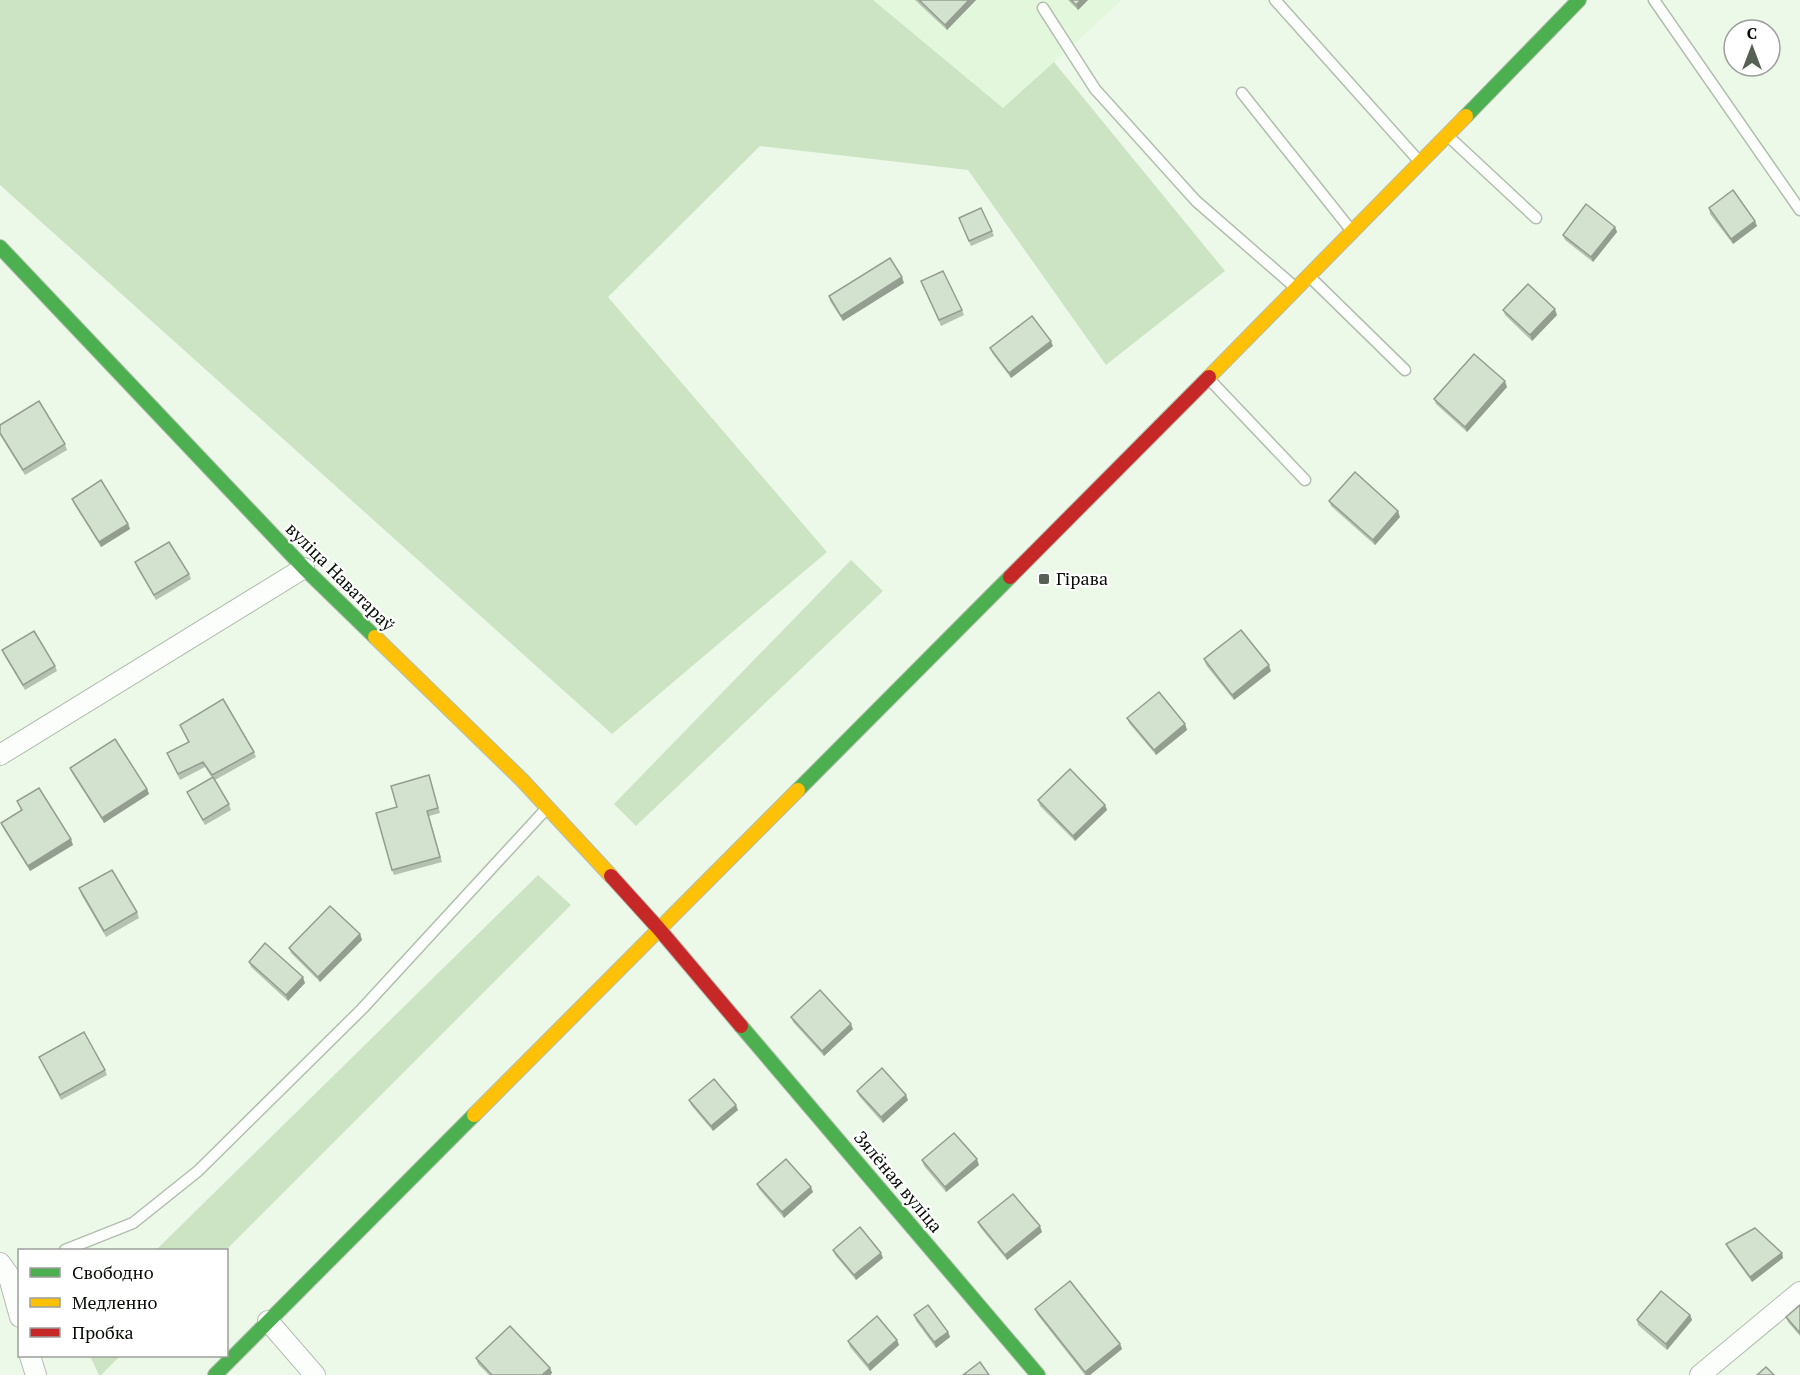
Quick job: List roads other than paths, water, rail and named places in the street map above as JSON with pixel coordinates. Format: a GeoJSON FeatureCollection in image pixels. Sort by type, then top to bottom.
{"type":"FeatureCollection","features":[{"type":"Feature","properties":{"kind":"main road"},"geometry":{"type":"LineString","coordinates":[[215,1375],[1297,290],[1579,0]]}},
{"type":"Feature","properties":{"kind":"main road","name":"вуліца Наватараў"},"geometry":{"type":"LineString","coordinates":[[0,247],[304,568],[522,780],[659,929]]}},
{"type":"Feature","properties":{"kind":"main road","name":"Зялёная вуліца"},"geometry":{"type":"LineString","coordinates":[[659,929],[1038,1375]]}},
{"type":"Feature","properties":{"kind":"street"},"geometry":{"type":"LineString","coordinates":[[0,755],[304,568]]}},
{"type":"Feature","properties":{"kind":"street"},"geometry":{"type":"LineString","coordinates":[[9,1269],[18,1308]]}},
{"type":"Feature","properties":{"kind":"street"},"geometry":{"type":"LineString","coordinates":[[1700,1375],[1800,1292]]}},
{"type":"Feature","properties":{"kind":"street"},"geometry":{"type":"LineString","coordinates":[[268,1321],[315,1375]]}},
{"type":"Feature","properties":{"kind":"street"},"geometry":{"type":"LineString","coordinates":[[30,1357],[36,1375]]}},
{"type":"Feature","properties":{"kind":"lane"},"geometry":{"type":"LineString","coordinates":[[1275,0],[1421,163]]}},
{"type":"Feature","properties":{"kind":"lane"},"geometry":{"type":"LineString","coordinates":[[1654,0],[1800,210]]}},
{"type":"Feature","properties":{"kind":"lane"},"geometry":{"type":"LineString","coordinates":[[1043,8],[1095,89],[1118,115],[1196,201],[1297,290]]}},
{"type":"Feature","properties":{"kind":"lane"},"geometry":{"type":"LineString","coordinates":[[1242,93],[1353,233]]}},
{"type":"Feature","properties":{"kind":"lane"},"geometry":{"type":"LineString","coordinates":[[1448,136],[1536,218]]}},
{"type":"Feature","properties":{"kind":"lane"},"geometry":{"type":"LineString","coordinates":[[1309,277],[1405,370]]}},
{"type":"Feature","properties":{"kind":"lane"},"geometry":{"type":"LineString","coordinates":[[1208,379],[1305,480]]}},
{"type":"Feature","properties":{"kind":"lane"},"geometry":{"type":"LineString","coordinates":[[70,1249],[133,1223],[198,1171],[362,1009],[548,807]]}},
{"type":"Feature","properties":{"kind":"place","name":"Гірава"},"geometry":{"type":"Point","coordinates":[1044,579]}}]}
